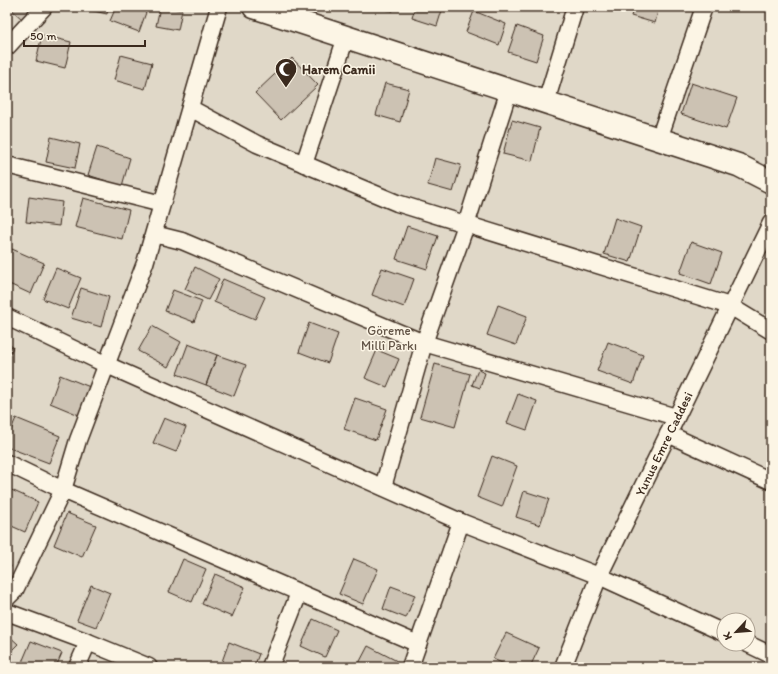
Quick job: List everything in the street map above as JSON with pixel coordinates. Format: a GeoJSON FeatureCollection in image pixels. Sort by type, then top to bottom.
{"type":"FeatureCollection","features":[{"type":"Feature","properties":{"kind":"main road"},"geometry":{"type":"LineString","coordinates":[[254,7],[738,164],[771,182]]}},
{"type":"Feature","properties":{"kind":"street"},"geometry":{"type":"LineString","coordinates":[[7,48],[44,7]]}},
{"type":"Feature","properties":{"kind":"street"},"geometry":{"type":"LineString","coordinates":[[7,598],[15,590],[63,490],[78,440],[145,263],[219,7]]}},
{"type":"Feature","properties":{"kind":"street"},"geometry":{"type":"LineString","coordinates":[[546,102],[575,7]]}},
{"type":"Feature","properties":{"kind":"street"},"geometry":{"type":"LineString","coordinates":[[659,139],[704,7]]}},
{"type":"Feature","properties":{"kind":"street"},"geometry":{"type":"LineString","coordinates":[[304,164],[346,37]]}},
{"type":"Feature","properties":{"kind":"street"},"geometry":{"type":"LineString","coordinates":[[383,487],[424,343],[466,224],[509,90]]}},
{"type":"Feature","properties":{"kind":"street"},"geometry":{"type":"LineString","coordinates":[[190,108],[257,144],[397,203],[730,306],[771,330]]}},
{"type":"Feature","properties":{"kind":"street"},"geometry":{"type":"LineString","coordinates":[[7,165],[162,204]]}},
{"type":"Feature","properties":{"kind":"street","name":"Yunus Emre Caddesi"},"geometry":{"type":"LineString","coordinates":[[563,667],[599,576],[771,223]]}},
{"type":"Feature","properties":{"kind":"street"},"geometry":{"type":"LineString","coordinates":[[154,234],[182,241],[424,343],[676,417]]}},
{"type":"Feature","properties":{"kind":"street"},"geometry":{"type":"LineString","coordinates":[[7,317],[106,365],[461,522],[599,576],[716,629]]}},
{"type":"Feature","properties":{"kind":"street"},"geometry":{"type":"LineString","coordinates":[[668,434],[771,481]]}},
{"type":"Feature","properties":{"kind":"street"},"geometry":{"type":"LineString","coordinates":[[7,463],[63,490],[418,644]]}},
{"type":"Feature","properties":{"kind":"street"},"geometry":{"type":"LineString","coordinates":[[410,667],[461,522]]}},
{"type":"Feature","properties":{"kind":"street"},"geometry":{"type":"LineString","coordinates":[[270,667],[300,592]]}},
{"type":"Feature","properties":{"kind":"street"},"geometry":{"type":"LineString","coordinates":[[7,612],[88,642],[140,665]]}},
{"type":"Feature","properties":{"kind":"street"},"geometry":{"type":"LineString","coordinates":[[76,667],[88,642]]}},
{"type":"Feature","properties":{"kind":"street"},"geometry":{"type":"LineString","coordinates":[[756,648],[771,655]]}},
{"type":"Feature","properties":{"kind":"green space","name":"Göreme Millî Parkı"},"geometry":{"type":"Polygon","coordinates":[[[7,7],[771,7],[771,667],[7,667],[7,7]]]}},
{"type":"Feature","properties":{"kind":"building"},"geometry":{"type":"Polygon","coordinates":[[[9,7],[36,7],[24,21],[9,7]]]}},
{"type":"Feature","properties":{"kind":"building"},"geometry":{"type":"Polygon","coordinates":[[[76,7],[108,7],[107,14],[76,7]]]}},
{"type":"Feature","properties":{"kind":"building"},"geometry":{"type":"Polygon","coordinates":[[[116,7],[148,7],[139,32],[110,21],[116,7]]]}},
{"type":"Feature","properties":{"kind":"building"},"geometry":{"type":"Polygon","coordinates":[[[160,7],[182,10],[178,30],[156,26],[160,7]]]}},
{"type":"Feature","properties":{"kind":"building"},"geometry":{"type":"Polygon","coordinates":[[[373,7],[393,7],[393,11],[373,7]]]}},
{"type":"Feature","properties":{"kind":"building"},"geometry":{"type":"Polygon","coordinates":[[[415,7],[443,7],[437,26],[412,18],[415,7]]]}},
{"type":"Feature","properties":{"kind":"building"},"geometry":{"type":"Polygon","coordinates":[[[541,7],[555,7],[554,10],[541,7]]]}},
{"type":"Feature","properties":{"kind":"building"},"geometry":{"type":"Polygon","coordinates":[[[634,7],[659,7],[655,23],[631,16],[634,7]]]}},
{"type":"Feature","properties":{"kind":"building"},"geometry":{"type":"Polygon","coordinates":[[[474,11],[506,24],[499,45],[466,32],[474,11]]]}},
{"type":"Feature","properties":{"kind":"building"},"geometry":{"type":"Polygon","coordinates":[[[517,26],[544,36],[536,61],[508,52],[517,26]]]}},
{"type":"Feature","properties":{"kind":"building"},"geometry":{"type":"Polygon","coordinates":[[[42,35],[71,42],[65,68],[36,61],[42,35]]]}},
{"type":"Feature","properties":{"kind":"building"},"geometry":{"type":"Polygon","coordinates":[[[121,55],[152,63],[145,89],[114,80],[121,55]]]}},
{"type":"Feature","properties":{"kind":"building","name":"Harem Camii"},"geometry":{"type":"Polygon","coordinates":[[[292,58],[318,85],[281,120],[255,93],[292,58]]]}},
{"type":"Feature","properties":{"kind":"building"},"geometry":{"type":"Polygon","coordinates":[[[385,83],[409,89],[400,122],[376,115],[385,83]]]}},
{"type":"Feature","properties":{"kind":"building"},"geometry":{"type":"Polygon","coordinates":[[[691,83],[737,98],[726,129],[681,114],[691,83]]]}},
{"type":"Feature","properties":{"kind":"building"},"geometry":{"type":"Polygon","coordinates":[[[512,120],[540,128],[532,161],[503,154],[512,120]]]}},
{"type":"Feature","properties":{"kind":"building"},"geometry":{"type":"Polygon","coordinates":[[[51,137],[80,144],[75,168],[46,162],[51,137]]]}},
{"type":"Feature","properties":{"kind":"building"},"geometry":{"type":"Polygon","coordinates":[[[97,147],[130,158],[122,186],[88,175],[97,147]]]}},
{"type":"Feature","properties":{"kind":"building"},"geometry":{"type":"Polygon","coordinates":[[[435,158],[461,165],[453,192],[428,185],[435,158]]]}},
{"type":"Feature","properties":{"kind":"building"},"geometry":{"type":"Polygon","coordinates":[[[29,197],[62,202],[59,226],[26,222],[29,197]]]}},
{"type":"Feature","properties":{"kind":"building"},"geometry":{"type":"Polygon","coordinates":[[[83,198],[129,210],[122,239],[75,227],[83,198]]]}},
{"type":"Feature","properties":{"kind":"building"},"geometry":{"type":"Polygon","coordinates":[[[615,218],[641,227],[630,262],[604,254],[615,218]]]}},
{"type":"Feature","properties":{"kind":"building"},"geometry":{"type":"Polygon","coordinates":[[[407,226],[438,236],[427,269],[396,259],[407,226]]]}},
{"type":"Feature","properties":{"kind":"building"},"geometry":{"type":"Polygon","coordinates":[[[691,242],[722,253],[711,284],[680,273],[691,242]]]}},
{"type":"Feature","properties":{"kind":"building"},"geometry":{"type":"Polygon","coordinates":[[[12,249],[44,263],[31,294],[7,283],[7,261],[12,249]]]}},
{"type":"Feature","properties":{"kind":"building"},"geometry":{"type":"Polygon","coordinates":[[[195,267],[219,279],[208,300],[185,289],[195,267]]]}},
{"type":"Feature","properties":{"kind":"building"},"geometry":{"type":"Polygon","coordinates":[[[56,268],[81,278],[68,309],[43,299],[56,268]]]}},
{"type":"Feature","properties":{"kind":"building"},"geometry":{"type":"Polygon","coordinates":[[[382,268],[414,279],[404,307],[372,295],[382,268]]]}},
{"type":"Feature","properties":{"kind":"building"},"geometry":{"type":"Polygon","coordinates":[[[223,279],[265,297],[255,319],[214,302],[223,279]]]}},
{"type":"Feature","properties":{"kind":"building"},"geometry":{"type":"Polygon","coordinates":[[[81,288],[109,297],[101,327],[71,318],[81,288]]]}},
{"type":"Feature","properties":{"kind":"building"},"geometry":{"type":"Polygon","coordinates":[[[173,290],[202,301],[194,322],[165,311],[173,290]]]}},
{"type":"Feature","properties":{"kind":"building"},"geometry":{"type":"Polygon","coordinates":[[[498,305],[527,316],[516,345],[487,335],[498,305]]]}},
{"type":"Feature","properties":{"kind":"building"},"geometry":{"type":"Polygon","coordinates":[[[309,323],[338,334],[328,363],[299,352],[309,323]]]}},
{"type":"Feature","properties":{"kind":"building"},"geometry":{"type":"Polygon","coordinates":[[[152,326],[181,342],[168,367],[138,351],[152,326]]]}},
{"type":"Feature","properties":{"kind":"building"},"geometry":{"type":"Polygon","coordinates":[[[608,342],[643,355],[633,384],[597,371],[608,342]]]}},
{"type":"Feature","properties":{"kind":"building"},"geometry":{"type":"Polygon","coordinates":[[[7,344],[13,347],[7,362],[7,344]]]}},
{"type":"Feature","properties":{"kind":"building"},"geometry":{"type":"Polygon","coordinates":[[[188,344],[217,355],[206,385],[177,374],[188,344]]]}},
{"type":"Feature","properties":{"kind":"building"},"geometry":{"type":"Polygon","coordinates":[[[377,350],[399,359],[387,387],[365,378],[377,350]]]}},
{"type":"Feature","properties":{"kind":"building"},"geometry":{"type":"Polygon","coordinates":[[[217,355],[246,365],[234,396],[206,385],[217,355]]]}},
{"type":"Feature","properties":{"kind":"building"},"geometry":{"type":"Polygon","coordinates":[[[435,364],[470,374],[455,427],[420,417],[435,364]]]}},
{"type":"Feature","properties":{"kind":"building"},"geometry":{"type":"Polygon","coordinates":[[[478,370],[485,373],[480,388],[472,385],[478,370]]]}},
{"type":"Feature","properties":{"kind":"building"},"geometry":{"type":"Polygon","coordinates":[[[60,375],[90,387],[79,415],[50,403],[60,375]]]}},
{"type":"Feature","properties":{"kind":"building"},"geometry":{"type":"Polygon","coordinates":[[[518,394],[537,401],[527,430],[507,423],[518,394]]]}},
{"type":"Feature","properties":{"kind":"building"},"geometry":{"type":"Polygon","coordinates":[[[355,398],[387,409],[376,440],[344,429],[355,398]]]}},
{"type":"Feature","properties":{"kind":"building"},"geometry":{"type":"Polygon","coordinates":[[[16,418],[60,436],[49,463],[7,447],[7,439],[16,418]]]}},
{"type":"Feature","properties":{"kind":"building"},"geometry":{"type":"Polygon","coordinates":[[[164,418],[186,427],[176,452],[153,443],[164,418]]]}},
{"type":"Feature","properties":{"kind":"building"},"geometry":{"type":"Polygon","coordinates":[[[492,456],[517,466],[502,507],[477,497],[492,456]]]}},
{"type":"Feature","properties":{"kind":"building"},"geometry":{"type":"Polygon","coordinates":[[[7,488],[38,502],[25,532],[7,524],[7,488]]]}},
{"type":"Feature","properties":{"kind":"building"},"geometry":{"type":"Polygon","coordinates":[[[524,491],[549,499],[540,525],[516,517],[524,491]]]}},
{"type":"Feature","properties":{"kind":"building"},"geometry":{"type":"Polygon","coordinates":[[[67,513],[96,525],[82,557],[54,545],[67,513]]]}},
{"type":"Feature","properties":{"kind":"building"},"geometry":{"type":"Polygon","coordinates":[[[183,559],[206,569],[192,602],[169,592],[183,559]]]}},
{"type":"Feature","properties":{"kind":"building"},"geometry":{"type":"Polygon","coordinates":[[[354,559],[378,569],[363,604],[339,594],[354,559]]]}},
{"type":"Feature","properties":{"kind":"building"},"geometry":{"type":"Polygon","coordinates":[[[7,564],[11,566],[7,573],[7,564]]]}},
{"type":"Feature","properties":{"kind":"building"},"geometry":{"type":"Polygon","coordinates":[[[215,574],[245,587],[232,617],[202,604],[215,574]]]}},
{"type":"Feature","properties":{"kind":"building"},"geometry":{"type":"Polygon","coordinates":[[[91,585],[110,593],[96,627],[77,620],[91,585]]]}},
{"type":"Feature","properties":{"kind":"building"},"geometry":{"type":"Polygon","coordinates":[[[391,586],[415,595],[406,618],[383,609],[391,586]]]}},
{"type":"Feature","properties":{"kind":"building"},"geometry":{"type":"Polygon","coordinates":[[[313,619],[337,630],[325,657],[301,646],[313,619]]]}},
{"type":"Feature","properties":{"kind":"building"},"geometry":{"type":"Polygon","coordinates":[[[506,633],[539,648],[530,667],[511,667],[493,659],[506,633]]]}},
{"type":"Feature","properties":{"kind":"building"},"geometry":{"type":"Polygon","coordinates":[[[7,634],[18,644],[7,655],[7,634]]]}},
{"type":"Feature","properties":{"kind":"building"},"geometry":{"type":"Polygon","coordinates":[[[31,641],[62,653],[56,667],[20,667],[31,641]]]}},
{"type":"Feature","properties":{"kind":"building"},"geometry":{"type":"Polygon","coordinates":[[[229,642],[259,654],[254,667],[220,667],[229,642]]]}},
{"type":"Feature","properties":{"kind":"building"},"geometry":{"type":"Polygon","coordinates":[[[368,646],[397,661],[394,667],[357,667],[368,646]]]}},
{"type":"Feature","properties":{"kind":"place","name":"Harem Camii"},"geometry":{"type":"Point","coordinates":[286,88]}}]}
